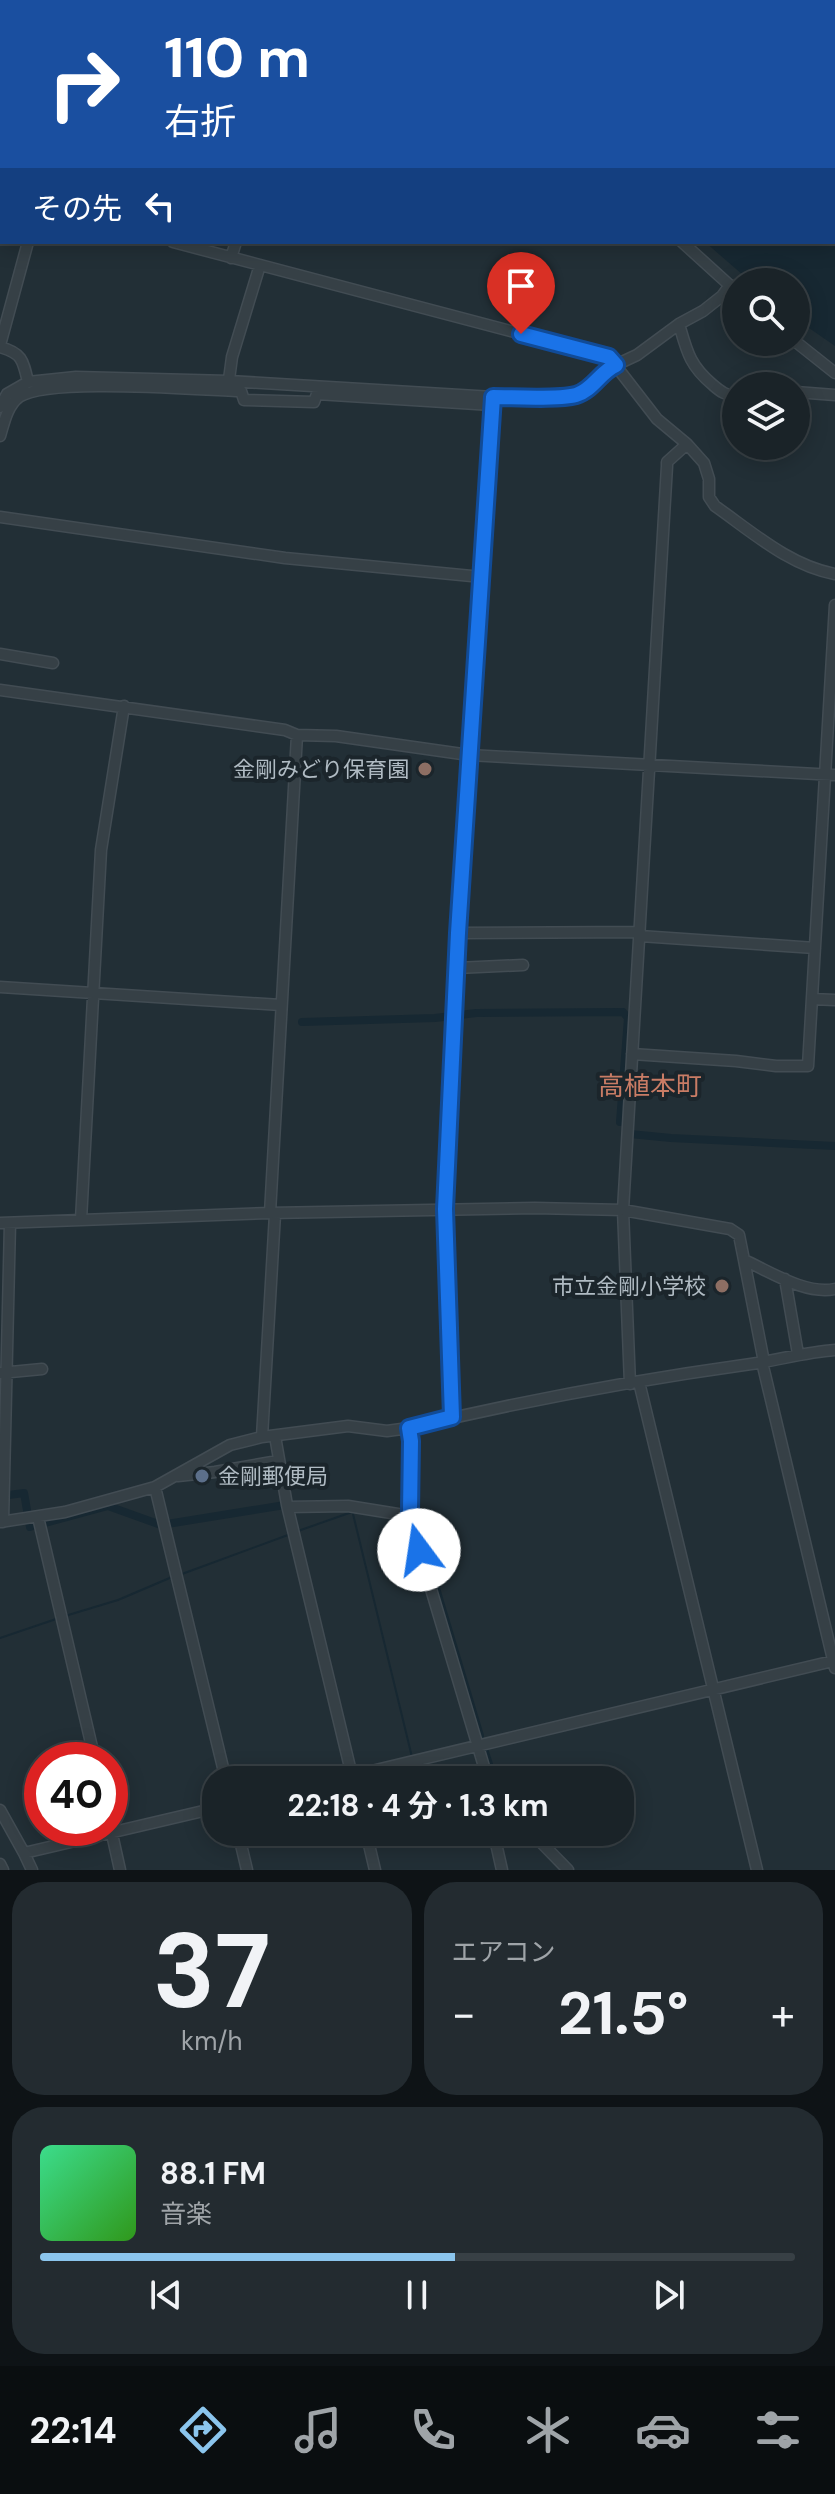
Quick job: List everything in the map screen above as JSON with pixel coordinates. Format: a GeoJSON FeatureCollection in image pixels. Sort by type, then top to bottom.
{"type":"FeatureCollection","features":[{"type":"Feature","properties":{"kind":"street"},"geometry":{"type":"LineString","coordinates":[[0,436],[6,414],[19,390],[20,355],[0,346],[27,244]]}},
{"type":"Feature","properties":{"kind":"street"},"geometry":{"type":"LineString","coordinates":[[180,244],[609,357],[657,419],[704,463],[709,479],[709,497],[715,506],[794,559],[814,570],[835,574]]}},
{"type":"Feature","properties":{"kind":"street"},"geometry":{"type":"LineString","coordinates":[[231,258],[235,244]]}},
{"type":"Feature","properties":{"kind":"street"},"geometry":{"type":"LineString","coordinates":[[684,244],[722,278]]}},
{"type":"Feature","properties":{"kind":"street"},"geometry":{"type":"LineString","coordinates":[[228,386],[232,357],[260,265]]}},
{"type":"Feature","properties":{"kind":"street"},"geometry":{"type":"LineString","coordinates":[[19,390],[74,386],[228,386],[241,391],[244,400],[314,402],[317,394],[492,401],[576,395],[590,387],[607,369],[637,355],[722,296]]}},
{"type":"Feature","properties":{"kind":"street"},"geometry":{"type":"LineString","coordinates":[[679,324],[698,373],[722,392]]}},
{"type":"Feature","properties":{"kind":"street"},"geometry":{"type":"LineString","coordinates":[[810,353],[835,373]]}},
{"type":"Feature","properties":{"kind":"street"},"geometry":{"type":"LineString","coordinates":[[0,407],[7,394],[76,377],[492,401]]}},
{"type":"Feature","properties":{"kind":"street"},"geometry":{"type":"LineString","coordinates":[[810,393],[835,395]]}},
{"type":"Feature","properties":{"kind":"street"},"geometry":{"type":"LineString","coordinates":[[452,1417],[445,1209],[458,933],[492,401]]}},
{"type":"Feature","properties":{"kind":"street"},"geometry":{"type":"LineString","coordinates":[[687,444],[667,462],[623,1210],[634,1383],[757,1870]]}},
{"type":"Feature","properties":{"kind":"street"},"geometry":{"type":"LineString","coordinates":[[0,517],[285,558],[482,577]]}},
{"type":"Feature","properties":{"kind":"street"},"geometry":{"type":"LineString","coordinates":[[632,1054],[808,1066],[830,774],[835,605]]}},
{"type":"Feature","properties":{"kind":"street"},"geometry":{"type":"LineString","coordinates":[[0,654],[53,663]]}},
{"type":"Feature","properties":{"kind":"street"},"geometry":{"type":"LineString","coordinates":[[0,690],[285,730],[297,735],[336,736],[469,755],[830,774]]}},
{"type":"Feature","properties":{"kind":"street"},"geometry":{"type":"LineString","coordinates":[[81,1220],[101,850],[124,706]]}},
{"type":"Feature","properties":{"kind":"street"},"geometry":{"type":"LineString","coordinates":[[262,1437],[281,1005],[297,735]]}},
{"type":"Feature","properties":{"kind":"street"},"geometry":{"type":"LineString","coordinates":[[458,933],[640,934],[815,948]]}},
{"type":"Feature","properties":{"kind":"street"},"geometry":{"type":"LineString","coordinates":[[457,968],[523,965]]}},
{"type":"Feature","properties":{"kind":"street"},"geometry":{"type":"LineString","coordinates":[[0,987],[93,990],[281,1005]]}},
{"type":"Feature","properties":{"kind":"street"},"geometry":{"type":"LineString","coordinates":[[812,999],[835,1000]]}},
{"type":"Feature","properties":{"kind":"street"},"geometry":{"type":"LineString","coordinates":[[400,1766],[712,1690],[834,1664],[763,1362],[739,1235],[736,1231],[623,1210],[445,1209],[5,1223],[3,1496],[6,1521],[65,1512],[155,1487],[226,1447],[262,1437],[348,1426],[387,1431],[409,1428],[590,1389],[763,1362],[798,1354],[835,1350]]}},
{"type":"Feature","properties":{"kind":"street"},"geometry":{"type":"LineString","coordinates":[[744,1260],[822,1292],[835,1289]]}},
{"type":"Feature","properties":{"kind":"street"},"geometry":{"type":"LineString","coordinates":[[785,1279],[798,1354]]}},
{"type":"Feature","properties":{"kind":"street"},"geometry":{"type":"LineString","coordinates":[[3,1373],[42,1369]]}},
{"type":"Feature","properties":{"kind":"street"},"geometry":{"type":"LineString","coordinates":[[409,1428],[410,1516],[483,1766]]}},
{"type":"Feature","properties":{"kind":"street"},"geometry":{"type":"LineString","coordinates":[[275,1436],[287,1504],[350,1766]]}},
{"type":"Feature","properties":{"kind":"street"},"geometry":{"type":"LineString","coordinates":[[226,1447],[231,1468]]}},
{"type":"Feature","properties":{"kind":"street"},"geometry":{"type":"LineString","coordinates":[[176,1476],[278,1461]]}},
{"type":"Feature","properties":{"kind":"street"},"geometry":{"type":"LineString","coordinates":[[155,1487],[223,1766]]}},
{"type":"Feature","properties":{"kind":"street"},"geometry":{"type":"LineString","coordinates":[[287,1504],[348,1506],[410,1516]]}},
{"type":"Feature","properties":{"kind":"street"},"geometry":{"type":"LineString","coordinates":[[37,1517],[91,1742]]}},
{"type":"Feature","properties":{"kind":"street"},"geometry":{"type":"LineString","coordinates":[[0,1810],[32,1870]]}},
{"type":"Feature","properties":{"kind":"street"},"geometry":{"type":"LineString","coordinates":[[128,1826],[202,1811]]}},
{"type":"Feature","properties":{"kind":"street"},"geometry":{"type":"LineString","coordinates":[[24,1853],[49,1846]]}},
{"type":"Feature","properties":{"kind":"street"},"geometry":{"type":"LineString","coordinates":[[115,1846],[120,1870]]}},
{"type":"Feature","properties":{"kind":"street"},"geometry":{"type":"LineString","coordinates":[[241,1846],[247,1870]]}},
{"type":"Feature","properties":{"kind":"street"},"geometry":{"type":"LineString","coordinates":[[369,1846],[375,1870]]}},
{"type":"Feature","properties":{"kind":"street"},"geometry":{"type":"LineString","coordinates":[[497,1846],[502,1870]]}},
{"type":"Feature","properties":{"kind":"street"},"geometry":{"type":"LineString","coordinates":[[545,1846],[568,1870]]}},
{"type":"Feature","properties":{"kind":"street"},"geometry":{"type":"LineString","coordinates":[[0,1864],[3,1870]]}},
{"type":"Feature","properties":{"kind":"water"},"geometry":{"type":"Polygon","coordinates":[[[707,244],[835,244],[835,346],[810,329],[810,268],[735,268],[707,244]]]}},
{"type":"Feature","properties":{"kind":"waterway"},"geometry":{"type":"LineString","coordinates":[[545,401],[575,401],[583,397]]}},
{"type":"Feature","properties":{"kind":"waterway"},"geometry":{"type":"LineString","coordinates":[[302,1022],[435,1018],[476,1013],[623,1012],[628,1018],[620,1122]]}},
{"type":"Feature","properties":{"kind":"waterway"},"geometry":{"type":"LineString","coordinates":[[630,1134],[835,1146]]}},
{"type":"Feature","properties":{"kind":"waterway"},"geometry":{"type":"LineString","coordinates":[[1,1496],[24,1493],[30,1527],[108,1506],[161,1525],[291,1504]]}},
{"type":"Feature","properties":{"kind":"waterway"},"geometry":{"type":"LineString","coordinates":[[298,1531],[352,1512]]}},
{"type":"Feature","properties":{"kind":"waterway"},"geometry":{"type":"LineString","coordinates":[[353,1514],[412,1757]]}},
{"type":"Feature","properties":{"kind":"waterway"},"geometry":{"type":"LineString","coordinates":[[416,1521],[480,1736]]}},
{"type":"Feature","properties":{"kind":"waterway"},"geometry":{"type":"LineString","coordinates":[[182,1574],[288,1535]]}},
{"type":"Feature","properties":{"kind":"waterway"},"geometry":{"type":"LineString","coordinates":[[65,1616],[118,1600],[172,1577]]}},
{"type":"Feature","properties":{"kind":"waterway"},"geometry":{"type":"LineString","coordinates":[[0,1638],[59,1618]]}},
{"type":"Feature","properties":{"kind":"waterway"},"geometry":{"type":"LineString","coordinates":[[484,1749],[489,1766]]}},
{"type":"Feature","properties":{"kind":"place","name":"金剛みどり保育園"},"geometry":{"type":"Point","coordinates":[425,769]}},
{"type":"Feature","properties":{"kind":"place","name":"市立金剛小学校"},"geometry":{"type":"Point","coordinates":[722,1286]}},
{"type":"Feature","properties":{"kind":"place","name":"金剛郵便局"},"geometry":{"type":"Point","coordinates":[202,1476]}},
{"type":"Feature","properties":{"kind":"district","name":"高植本町"},"geometry":{"type":"Point","coordinates":[650,1086]}},
{"type":"Feature","properties":{"kind":"route"},"geometry":{"type":"LineString","coordinates":[[419,1550],[410,1512],[409,1428],[452,1417],[445,1209],[458,933],[493,397],[576,395],[616,365],[609,357],[521,334]]}}]}
